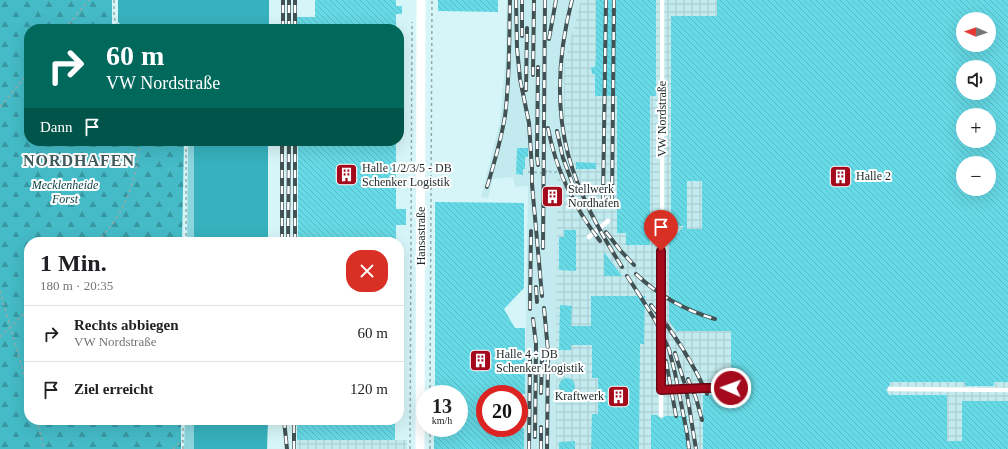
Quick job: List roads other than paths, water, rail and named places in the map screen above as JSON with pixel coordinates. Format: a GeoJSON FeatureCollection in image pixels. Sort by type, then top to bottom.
{"type":"FeatureCollection","features":[{"type":"Feature","properties":{"kind":"street","name":"Hansastraße"},"geometry":{"type":"LineString","coordinates":[[420,449],[421,0]]}},
{"type":"Feature","properties":{"kind":"lane","name":"VW Nordstraße"},"geometry":{"type":"LineString","coordinates":[[662,0],[662,237]]}},
{"type":"Feature","properties":{"kind":"lane"},"geometry":{"type":"LineString","coordinates":[[589,237],[608,221]]}},
{"type":"Feature","properties":{"kind":"lane"},"geometry":{"type":"LineString","coordinates":[[661,251],[661,416]]}},
{"type":"Feature","properties":{"kind":"lane"},"geometry":{"type":"LineString","coordinates":[[661,390],[731,388]]}},
{"type":"Feature","properties":{"kind":"lane"},"geometry":{"type":"LineString","coordinates":[[890,389],[1008,390]]}},
{"type":"Feature","properties":{"kind":"railway"},"geometry":{"type":"LineString","coordinates":[[283,0],[283,24]]}},
{"type":"Feature","properties":{"kind":"railway"},"geometry":{"type":"LineString","coordinates":[[289,0],[289,24]]}},
{"type":"Feature","properties":{"kind":"railway"},"geometry":{"type":"LineString","coordinates":[[295,0],[295,24]]}},
{"type":"Feature","properties":{"kind":"railway"},"geometry":{"type":"LineString","coordinates":[[487,187],[495,161],[507,102],[510,0]]}},
{"type":"Feature","properties":{"kind":"railway"},"geometry":{"type":"LineString","coordinates":[[516,0],[517,48],[520,79],[529,123],[532,184],[542,296]]}},
{"type":"Feature","properties":{"kind":"railway"},"geometry":{"type":"LineString","coordinates":[[522,0],[522,36]]}},
{"type":"Feature","properties":{"kind":"railway"},"geometry":{"type":"LineString","coordinates":[[533,75],[534,0]]}},
{"type":"Feature","properties":{"kind":"railway"},"geometry":{"type":"LineString","coordinates":[[543,248],[545,0]]}},
{"type":"Feature","properties":{"kind":"railway"},"geometry":{"type":"LineString","coordinates":[[549,39],[556,0]]}},
{"type":"Feature","properties":{"kind":"railway"},"geometry":{"type":"LineString","coordinates":[[572,0],[564,38],[560,77],[561,116],[564,135],[568,154],[584,199],[598,227],[622,267]]}},
{"type":"Feature","properties":{"kind":"railway"},"geometry":{"type":"LineString","coordinates":[[603,200],[606,0]]}},
{"type":"Feature","properties":{"kind":"railway"},"geometry":{"type":"LineString","coordinates":[[612,200],[614,0]]}},
{"type":"Feature","properties":{"kind":"railway"},"geometry":{"type":"LineString","coordinates":[[526,90],[527,28]]}},
{"type":"Feature","properties":{"kind":"railway"},"geometry":{"type":"LineString","coordinates":[[538,67],[538,165]]}},
{"type":"Feature","properties":{"kind":"railway"},"geometry":{"type":"LineString","coordinates":[[548,128],[551,144],[567,188],[582,215],[600,241]]}},
{"type":"Feature","properties":{"kind":"railway"},"geometry":{"type":"LineString","coordinates":[[557,131],[563,158],[575,190]]}},
{"type":"Feature","properties":{"kind":"railway"},"geometry":{"type":"LineString","coordinates":[[282,146],[282,237]]}},
{"type":"Feature","properties":{"kind":"railway"},"geometry":{"type":"LineString","coordinates":[[288,237],[289,146]]}},
{"type":"Feature","properties":{"kind":"railway"},"geometry":{"type":"LineString","coordinates":[[295,146],[295,237]]}},
{"type":"Feature","properties":{"kind":"railway"},"geometry":{"type":"LineString","coordinates":[[530,309],[531,231]]}},
{"type":"Feature","properties":{"kind":"railway"},"geometry":{"type":"LineString","coordinates":[[606,232],[634,265]]}},
{"type":"Feature","properties":{"kind":"railway"},"geometry":{"type":"LineString","coordinates":[[636,274],[663,296],[682,307],[715,319]]}},
{"type":"Feature","properties":{"kind":"railway"},"geometry":{"type":"LineString","coordinates":[[627,276],[640,296]]}},
{"type":"Feature","properties":{"kind":"railway"},"geometry":{"type":"LineString","coordinates":[[536,287],[537,302]]}},
{"type":"Feature","properties":{"kind":"railway"},"geometry":{"type":"LineString","coordinates":[[637,291],[655,320],[669,349],[689,449]]}},
{"type":"Feature","properties":{"kind":"railway"},"geometry":{"type":"LineString","coordinates":[[651,305],[668,326],[682,348],[707,394]]}},
{"type":"Feature","properties":{"kind":"railway"},"geometry":{"type":"LineString","coordinates":[[544,308],[548,351],[547,449]]}},
{"type":"Feature","properties":{"kind":"railway"},"geometry":{"type":"LineString","coordinates":[[533,319],[536,344],[535,437]]}},
{"type":"Feature","properties":{"kind":"railway"},"geometry":{"type":"LineString","coordinates":[[675,353],[686,388],[696,449]]}},
{"type":"Feature","properties":{"kind":"railway"},"geometry":{"type":"LineString","coordinates":[[529,449],[530,359]]}},
{"type":"Feature","properties":{"kind":"railway"},"geometry":{"type":"LineString","coordinates":[[541,393],[542,359]]}},
{"type":"Feature","properties":{"kind":"railway"},"geometry":{"type":"LineString","coordinates":[[666,361],[676,416]]}},
{"type":"Feature","properties":{"kind":"railway"},"geometry":{"type":"LineString","coordinates":[[688,379],[696,398],[702,420]]}},
{"type":"Feature","properties":{"kind":"railway"},"geometry":{"type":"LineString","coordinates":[[285,425],[287,449]]}},
{"type":"Feature","properties":{"kind":"railway"},"geometry":{"type":"LineString","coordinates":[[294,425],[294,449]]}},
{"type":"Feature","properties":{"kind":"railway"},"geometry":{"type":"LineString","coordinates":[[541,427],[541,449]]}},
{"type":"Feature","properties":{"kind":"place","name":"Halle 1/2/3/5 - DB Schenker Logistik"},"geometry":{"type":"Point","coordinates":[347,175]}},
{"type":"Feature","properties":{"kind":"place","name":"Halle 2"},"geometry":{"type":"Point","coordinates":[840,176]}},
{"type":"Feature","properties":{"kind":"place","name":"Stellwerk Nordhafen"},"geometry":{"type":"Point","coordinates":[553,196]}},
{"type":"Feature","properties":{"kind":"place","name":"Halle 4 - DB Schenker Logistik"},"geometry":{"type":"Point","coordinates":[480,361]}},
{"type":"Feature","properties":{"kind":"place","name":"Kraftwerk"},"geometry":{"type":"Point","coordinates":[619,396]}},
{"type":"Feature","properties":{"kind":"district","name":"NORDHAFEN"},"geometry":{"type":"Point","coordinates":[79,160]}},
{"type":"Feature","properties":{"kind":"park label","name":"Mecklenheide Forst"},"geometry":{"type":"Point","coordinates":[65,192]}}]}
